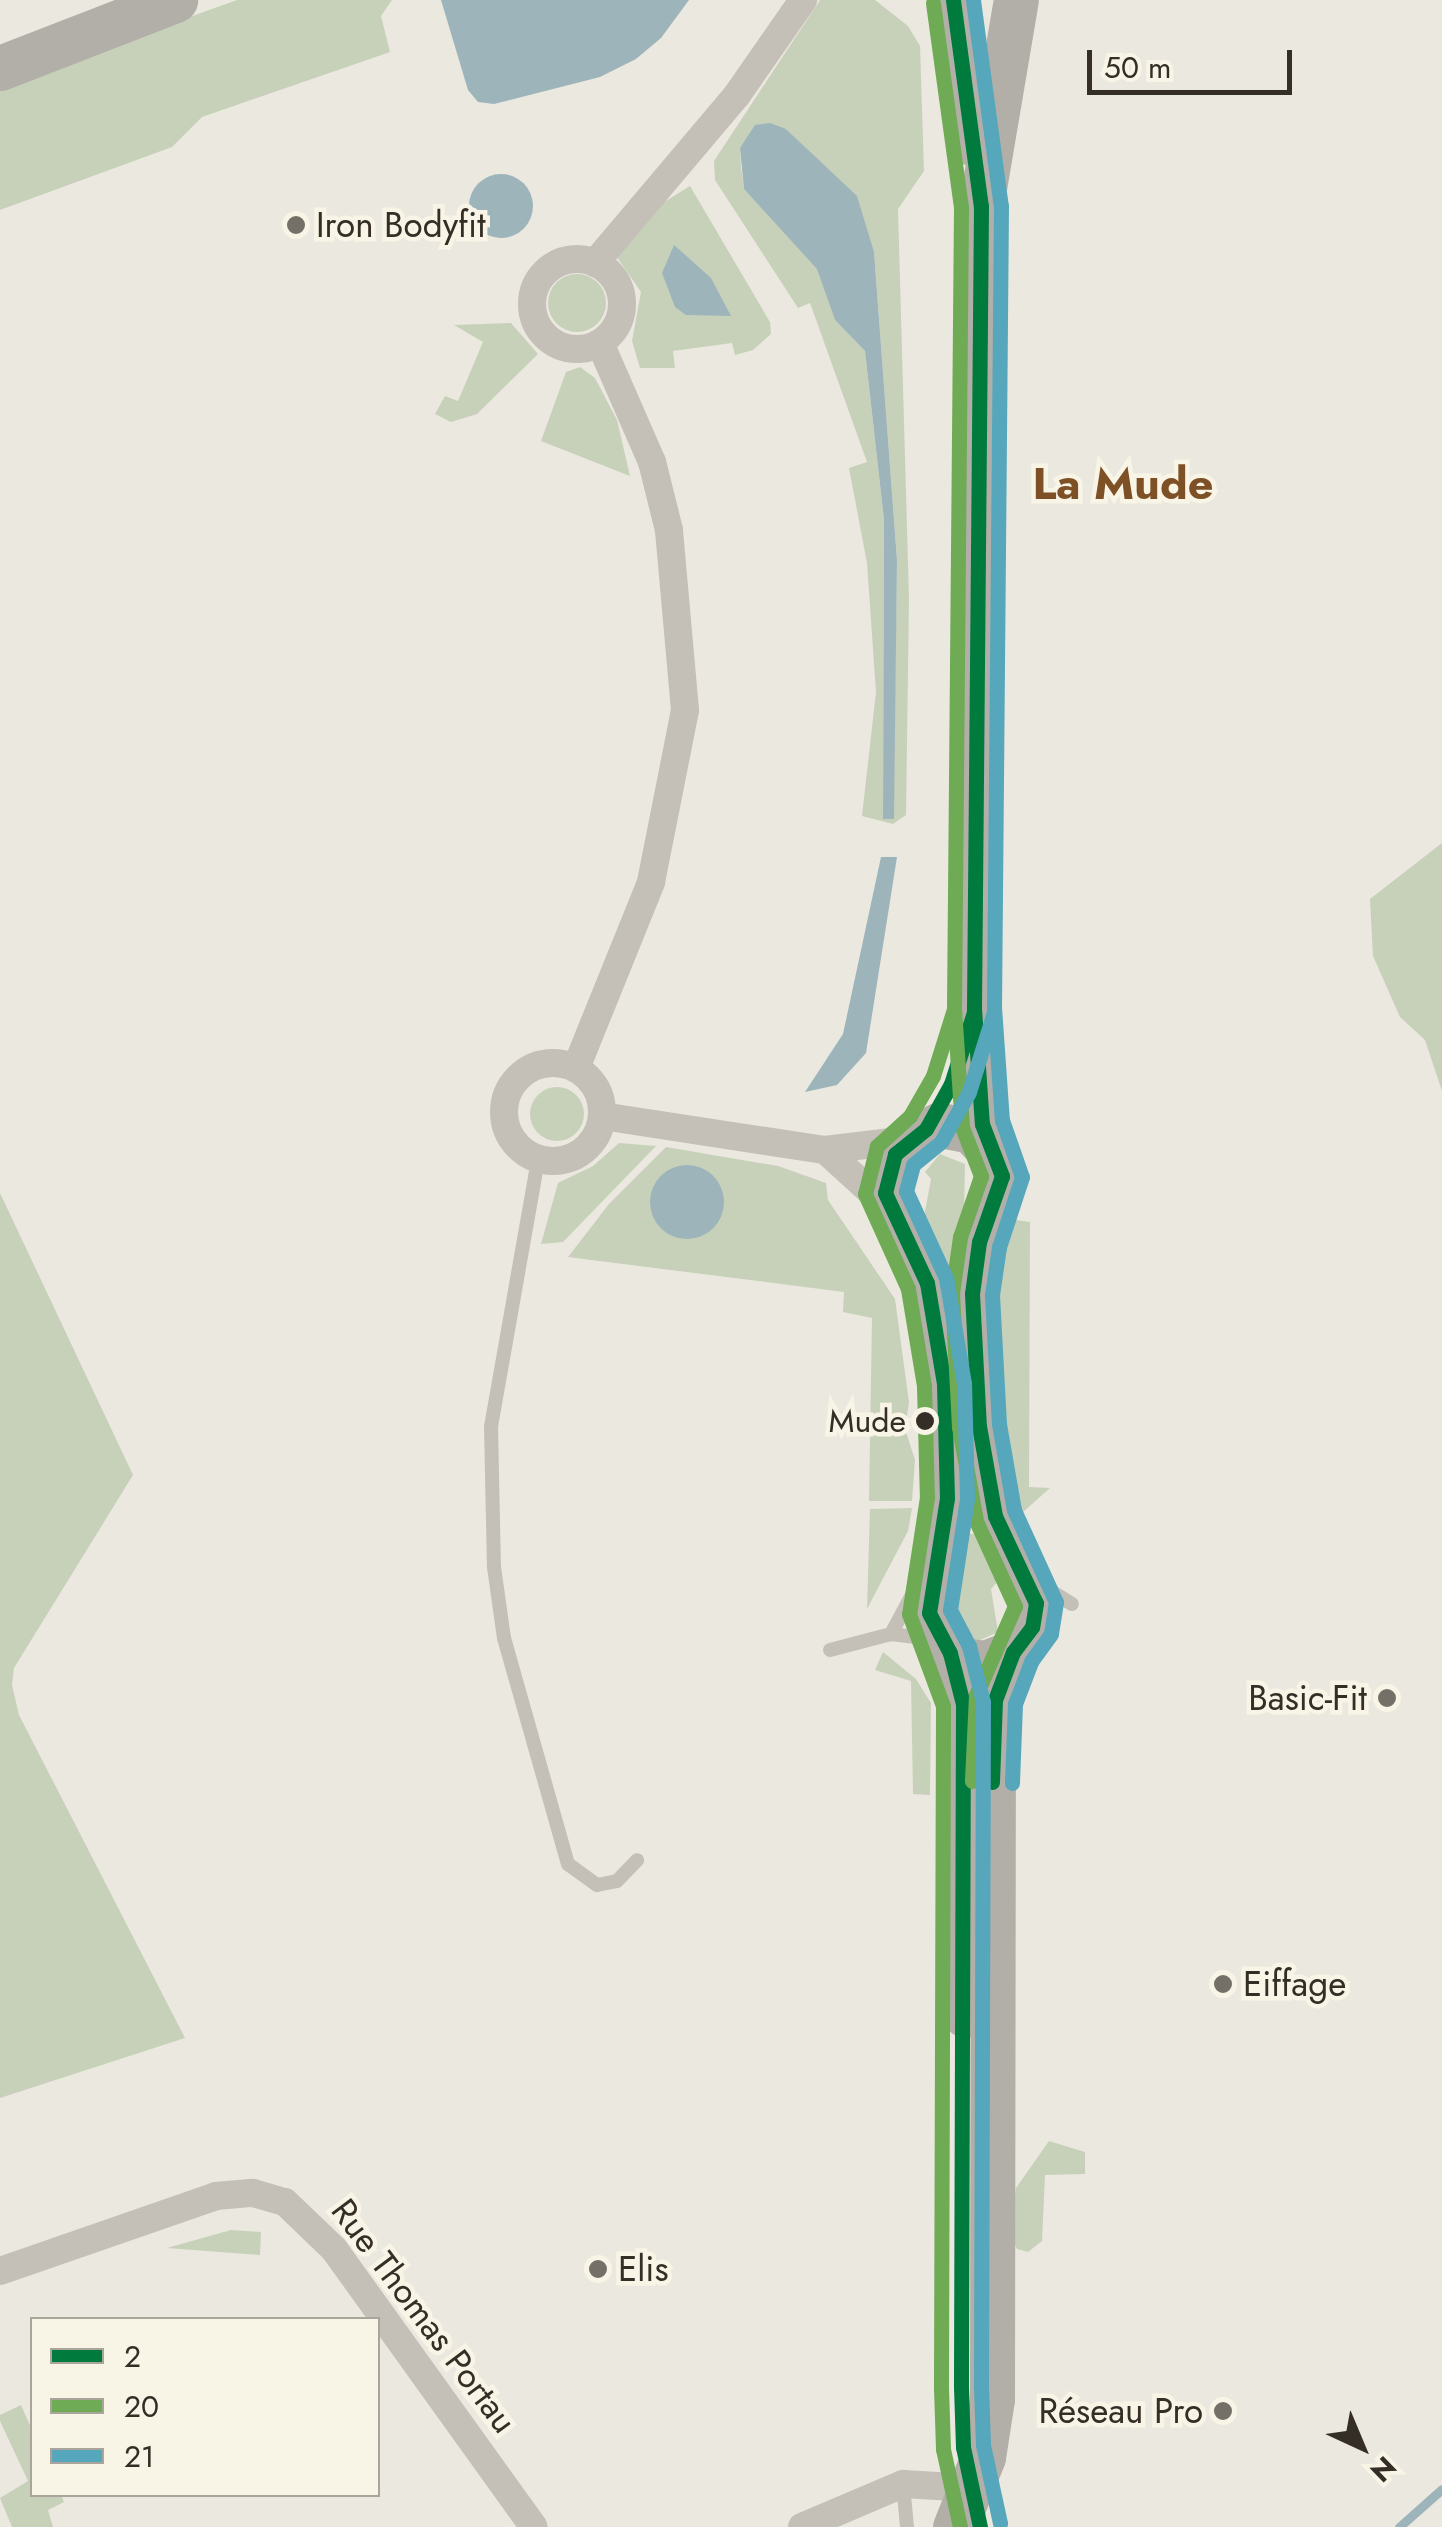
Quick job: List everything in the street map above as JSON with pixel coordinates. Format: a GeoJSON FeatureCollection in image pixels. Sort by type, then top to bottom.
{"type":"FeatureCollection","features":[{"type":"Feature","properties":{"kind":"main road"},"geometry":{"type":"LineString","coordinates":[[0,48],[126,0]]}},
{"type":"Feature","properties":{"kind":"main road"},"geometry":{"type":"LineString","coordinates":[[0,68],[176,0]]}},
{"type":"Feature","properties":{"kind":"main road"},"geometry":{"type":"LineString","coordinates":[[953,0],[981,206],[974,1012],[986,1140],[1002,1176],[979,1242],[971,1343],[990,1497],[1036,1603],[993,1717],[992,2400],[969,2514]]}},
{"type":"Feature","properties":{"kind":"main road"},"geometry":{"type":"LineString","coordinates":[[981,206],[1016,0]]}},
{"type":"Feature","properties":{"kind":"main road"},"geometry":{"type":"LineString","coordinates":[[969,2514],[961,2387],[963,1704],[929,1613],[942,1542],[948,1440],[938,1331],[927,1283],[889,1208],[886,1174],[951,1084],[974,1012]]}},
{"type":"Feature","properties":{"kind":"main road"},"geometry":{"type":"LineString","coordinates":[[916,1135],[957,1126],[986,1140]]}},
{"type":"Feature","properties":{"kind":"main road"},"geometry":{"type":"LineString","coordinates":[[944,1647],[973,1664],[1022,1640]]}},
{"type":"Feature","properties":{"kind":"street"},"geometry":{"type":"LineString","coordinates":[[594,263],[737,95],[803,0]]}},
{"type":"Feature","properties":{"kind":"street"},"geometry":{"type":"LineString","coordinates":[[564,261],[594,263],[616,281],[622,308],[600,343],[560,346],[541,332],[532,310],[533,294],[550,268],[564,261]]}},
{"type":"Feature","properties":{"kind":"street"},"geometry":{"type":"LineString","coordinates":[[576,1068],[651,882],[685,710],[670,530],[652,462],[600,343]]}},
{"type":"Feature","properties":{"kind":"street"},"geometry":{"type":"LineString","coordinates":[[534,1066],[576,1068],[596,1088],[602,1116],[580,1154],[538,1160],[518,1148],[506,1128],[508,1090],[534,1066]]}},
{"type":"Feature","properties":{"kind":"street"},"geometry":{"type":"LineString","coordinates":[[602,1116],[825,1150],[916,1135]]}},
{"type":"Feature","properties":{"kind":"street"},"geometry":{"type":"LineString","coordinates":[[825,1150],[889,1208]]}},
{"type":"Feature","properties":{"kind":"street","name":"Rue Thomas Portau"},"geometry":{"type":"LineString","coordinates":[[0,2271],[216,2196],[252,2194],[285,2202],[334,2249],[534,2527]]}},
{"type":"Feature","properties":{"kind":"street"},"geometry":{"type":"LineString","coordinates":[[802,2527],[903,2484],[969,2514]]}},
{"type":"Feature","properties":{"kind":"lane"},"geometry":{"type":"LineString","coordinates":[[538,1160],[491,1426],[496,1585],[512,1671],[568,1864],[597,1885],[618,1882],[637,1860]]}},
{"type":"Feature","properties":{"kind":"lane"},"geometry":{"type":"LineString","coordinates":[[891,1634],[942,1542]]}},
{"type":"Feature","properties":{"kind":"lane"},"geometry":{"type":"LineString","coordinates":[[830,1650],[891,1634],[944,1647]]}},
{"type":"Feature","properties":{"kind":"lane"},"geometry":{"type":"LineString","coordinates":[[903,2484],[907,2527]]}},
{"type":"Feature","properties":{"kind":"green space"},"geometry":{"type":"Polygon","coordinates":[[[237,0],[392,0],[381,16],[390,52],[202,117],[172,147],[0,210],[0,85],[237,0]]]}},
{"type":"Feature","properties":{"kind":"green space"},"geometry":{"type":"Polygon","coordinates":[[[820,0],[875,0],[908,26],[920,46],[924,171],[898,209],[909,599],[906,815],[893,824],[862,816],[876,692],[867,563],[849,468],[867,462],[810,303],[798,308],[715,180],[714,161],[820,0]],[[786,129],[740,148],[741,167],[744,189],[818,269],[835,320],[865,351],[884,520],[883,818],[893,819],[897,560],[874,252],[811,153],[786,129]]]}},
{"type":"Feature","properties":{"kind":"green space"},"geometry":{"type":"Polygon","coordinates":[[[690,186],[770,322],[771,334],[753,350],[735,355],[732,343],[673,351],[675,368],[640,368],[632,341],[641,292],[616,256],[656,207],[690,186]]]}},
{"type":"Feature","properties":{"kind":"green space"},"geometry":{"type":"Polygon","coordinates":[[[577,274],[598,282],[606,303],[598,324],[577,332],[556,324],[548,303],[556,282],[577,274]]]}},
{"type":"Feature","properties":{"kind":"green space"},"geometry":{"type":"Polygon","coordinates":[[[511,323],[538,354],[477,414],[451,422],[435,414],[445,396],[458,401],[483,342],[454,325],[511,323]]]}},
{"type":"Feature","properties":{"kind":"green space"},"geometry":{"type":"Polygon","coordinates":[[[580,367],[595,378],[617,420],[630,476],[541,441],[566,372],[580,367]]]}},
{"type":"Feature","properties":{"kind":"green space"},"geometry":{"type":"Polygon","coordinates":[[[1442,843],[1442,1091],[1425,1040],[1400,1017],[1373,956],[1370,899],[1442,843]]]}},
{"type":"Feature","properties":{"kind":"green space"},"geometry":{"type":"Polygon","coordinates":[[[557,1087],[576,1095],[584,1114],[576,1133],[557,1141],[538,1133],[530,1114],[538,1095],[557,1087]]]}},
{"type":"Feature","properties":{"kind":"green space"},"geometry":{"type":"Polygon","coordinates":[[[619,1143],[656,1146],[563,1242],[541,1244],[558,1183],[593,1166],[619,1143]]]}},
{"type":"Feature","properties":{"kind":"green space"},"geometry":{"type":"Polygon","coordinates":[[[666,1147],[778,1166],[826,1183],[828,1200],[895,1299],[909,1402],[905,1429],[915,1460],[912,1501],[869,1501],[872,1318],[843,1312],[844,1292],[568,1257],[609,1204],[666,1147]]]}},
{"type":"Feature","properties":{"kind":"green space"},"geometry":{"type":"Polygon","coordinates":[[[940,1154],[965,1164],[963,1270],[937,1270],[923,1222],[931,1179],[925,1172],[940,1154]]]}},
{"type":"Feature","properties":{"kind":"green space"},"geometry":{"type":"Polygon","coordinates":[[[0,1193],[133,1475],[14,1668],[12,1685],[19,1715],[185,2038],[0,2098],[0,1193]]]}},
{"type":"Feature","properties":{"kind":"green space"},"geometry":{"type":"Polygon","coordinates":[[[1010,1219],[1030,1222],[1029,1487],[1050,1488],[1022,1513],[1005,1461],[1000,1340],[993,1328],[998,1234],[1010,1219]]]}},
{"type":"Feature","properties":{"kind":"green space"},"geometry":{"type":"Polygon","coordinates":[[[912,1508],[908,1531],[867,1609],[870,1509],[912,1508]]]}},
{"type":"Feature","properties":{"kind":"green space"},"geometry":{"type":"Polygon","coordinates":[[[960,1532],[986,1536],[999,1580],[991,1589],[998,1632],[978,1641],[962,1636],[956,1624],[960,1532]]]}},
{"type":"Feature","properties":{"kind":"green space"},"geometry":{"type":"Polygon","coordinates":[[[883,1652],[916,1679],[931,1703],[930,1795],[913,1794],[911,1681],[875,1670],[883,1652]]]}},
{"type":"Feature","properties":{"kind":"green space"},"geometry":{"type":"Polygon","coordinates":[[[1049,2141],[1085,2152],[1085,2174],[1045,2175],[1042,2241],[1028,2252],[1017,2249],[1010,2234],[1016,2188],[1049,2141]]]}},
{"type":"Feature","properties":{"kind":"green space"},"geometry":{"type":"Polygon","coordinates":[[[231,2230],[261,2232],[260,2255],[167,2248],[231,2230]]]}},
{"type":"Feature","properties":{"kind":"green space"},"geometry":{"type":"Polygon","coordinates":[[[21,2405],[30,2425],[30,2497],[62,2497],[64,2502],[48,2510],[53,2527],[12,2527],[0,2498],[28,2481],[0,2415],[21,2405]]]}},
{"type":"Feature","properties":{"kind":"water"},"geometry":{"type":"Polygon","coordinates":[[[441,0],[689,0],[661,38],[636,59],[600,77],[494,104],[478,102],[468,90],[441,0]]]}},
{"type":"Feature","properties":{"kind":"water"},"geometry":{"type":"Polygon","coordinates":[[[770,123],[786,129],[857,196],[874,252],[897,560],[894,819],[883,819],[884,520],[865,351],[835,320],[817,269],[744,189],[740,148],[755,125],[770,123]]]}},
{"type":"Feature","properties":{"kind":"water"},"geometry":{"type":"Polygon","coordinates":[[[501,174],[524,183],[533,206],[524,229],[501,238],[478,229],[469,206],[478,183],[501,174]]]}},
{"type":"Feature","properties":{"kind":"water"},"geometry":{"type":"Polygon","coordinates":[[[674,245],[711,278],[731,316],[686,315],[675,307],[662,273],[674,245]]]}},
{"type":"Feature","properties":{"kind":"water"},"geometry":{"type":"Polygon","coordinates":[[[881,857],[897,857],[866,1053],[837,1085],[805,1092],[843,1034],[881,857]]]}},
{"type":"Feature","properties":{"kind":"water"},"geometry":{"type":"Polygon","coordinates":[[[687,1165],[713,1176],[724,1202],[713,1228],[687,1239],[661,1228],[650,1202],[661,1176],[687,1165]]]}},
{"type":"Feature","properties":{"kind":"waterway"},"geometry":{"type":"LineString","coordinates":[[1399,2527],[1442,2489]]}},
{"type":"Feature","properties":{"kind":"transit line","name":"2"},"geometry":{"type":"LineString","coordinates":[[953,0],[981,206],[974,1012],[951,1084],[926,1129],[895,1154],[885,1193],[927,1283],[944,1384],[947,1498],[929,1613],[950,1653],[963,1704],[961,2387],[963,2447],[980,2527]]}},
{"type":"Feature","properties":{"kind":"transit line","name":"21"},"geometry":{"type":"LineString","coordinates":[[973,0],[1001,206],[994,1012],[969,1092],[941,1142],[913,1165],[906,1191],[946,1278],[964,1383],[967,1499],[950,1610],[969,1646],[983,1702],[981,2387],[983,2445],[1000,2523]]}},
{"type":"Feature","properties":{"kind":"transit line","name":"20"},"geometry":{"type":"LineString","coordinates":[[933,3],[961,207],[954,1009],[933,1076],[910,1116],[877,1146],[865,1194],[908,1289],[924,1386],[927,1497],[909,1614],[943,1706],[941,2388],[943,2449],[960,2527]]}},
{"type":"Feature","properties":{"kind":"transit line","name":"21"},"geometry":{"type":"LineString","coordinates":[[994,1007],[1002,1120],[1022,1177],[999,1247],[992,1295],[999,1424],[1014,1510],[1056,1602],[1051,1634],[1031,1662],[1015,1704],[1012,1783]]}},
{"type":"Feature","properties":{"kind":"transit line","name":"2"},"geometry":{"type":"LineString","coordinates":[[974,1008],[982,1124],[1002,1176],[979,1242],[972,1294],[979,1426],[995,1516],[1036,1603],[1032,1627],[1013,1652],[995,1700],[992,1782]]}},
{"type":"Feature","properties":{"kind":"transit line","name":"20"},"geometry":{"type":"LineString","coordinates":[[954,1009],[962,1127],[981,1176],[960,1237],[952,1293],[959,1427],[976,1521],[1015,1606],[976,1695],[972,1781]]}},
{"type":"Feature","properties":{"kind":"place","name":"Iron Bodyfit"},"geometry":{"type":"Point","coordinates":[296,225]}},
{"type":"Feature","properties":{"kind":"place","name":"Mude"},"geometry":{"type":"Point","coordinates":[925,1421]}},
{"type":"Feature","properties":{"kind":"place","name":"Basic-Fit"},"geometry":{"type":"Point","coordinates":[1387,1698]}},
{"type":"Feature","properties":{"kind":"place","name":"Eiffage"},"geometry":{"type":"Point","coordinates":[1223,1984]}},
{"type":"Feature","properties":{"kind":"place","name":"Elis"},"geometry":{"type":"Point","coordinates":[598,2269]}},
{"type":"Feature","properties":{"kind":"place","name":"Réseau Pro"},"geometry":{"type":"Point","coordinates":[1223,2411]}},
{"type":"Feature","properties":{"kind":"district","name":"La Mude"},"geometry":{"type":"Point","coordinates":[1123,484]}}]}
